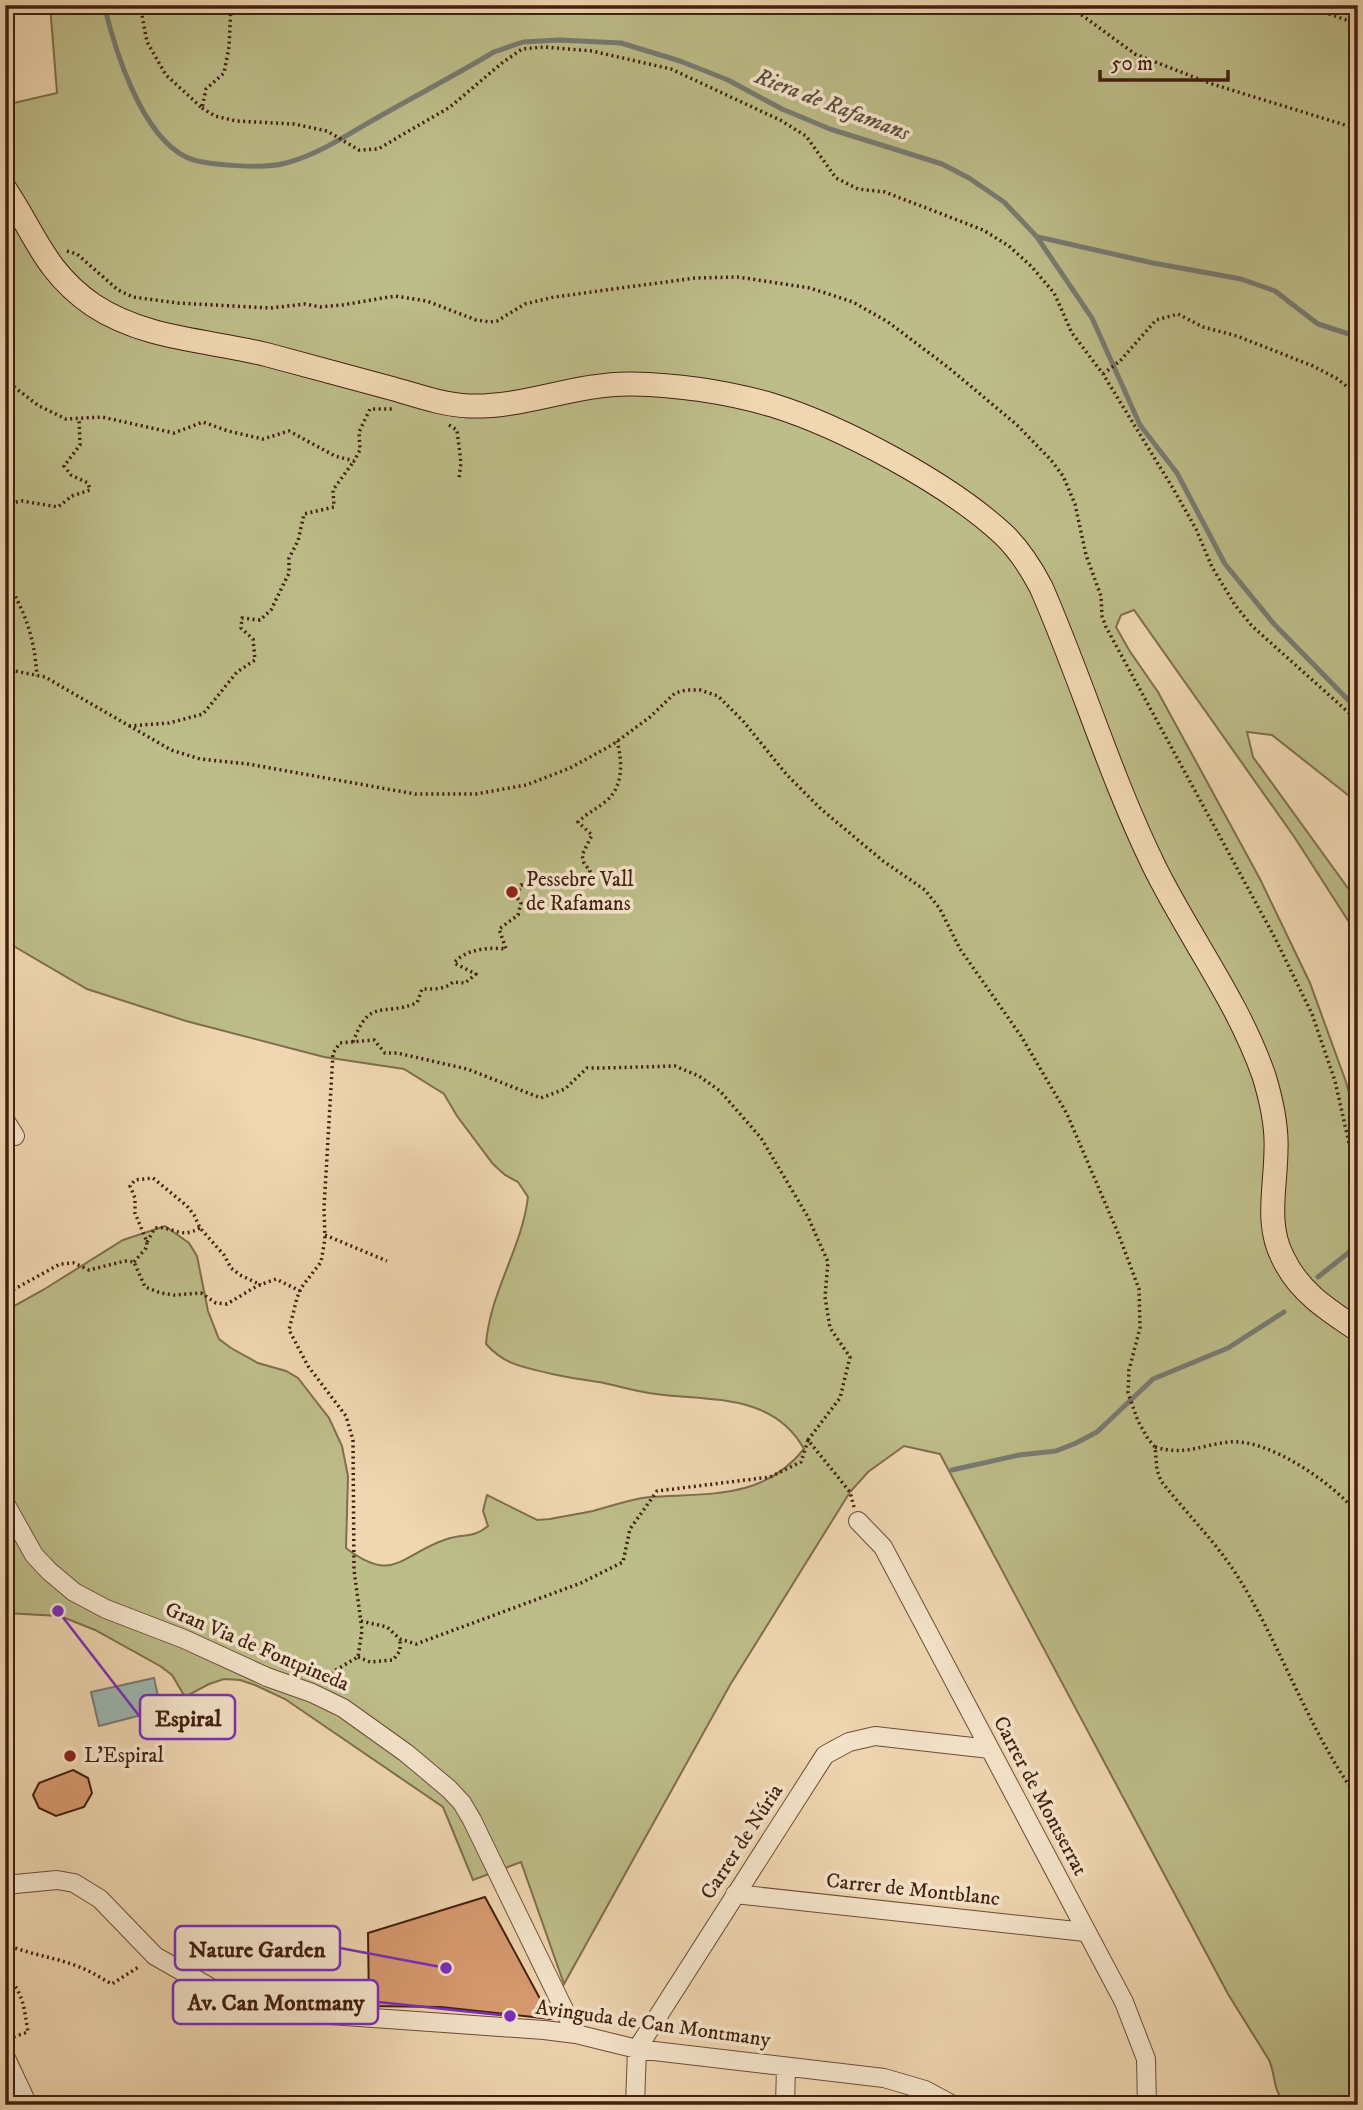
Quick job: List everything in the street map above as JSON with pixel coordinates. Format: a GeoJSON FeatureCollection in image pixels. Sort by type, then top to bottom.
{"type":"FeatureCollection","features":[{"type":"Feature","properties":{"kind":"main road"},"geometry":{"type":"LineString","coordinates":[[5,189],[32,238],[59,276],[93,304],[151,331],[264,354],[464,406],[512,405],[619,384],[681,387],[741,397],[813,420],[887,456],[957,499],[1004,535],[1032,569],[1041,587],[1154,864],[1231,1002],[1258,1060],[1269,1093],[1275,1129],[1272,1217],[1281,1256],[1306,1293],[1358,1330]]}},
{"type":"Feature","properties":{"kind":"street"},"geometry":{"type":"LineString","coordinates":[[5,1120],[15,1136]]}},
{"type":"Feature","properties":{"kind":"street","name":"Gran Via de Fontpineda"},"geometry":{"type":"LineString","coordinates":[[5,1503],[34,1555],[74,1592],[106,1609],[335,1703],[358,1717],[449,1789],[462,1803],[576,2034]]}},
{"type":"Feature","properties":{"kind":"street","name":"Carrer de Montserrat"},"geometry":{"type":"LineString","coordinates":[[858,1521],[883,1547],[1124,2002],[1146,2059],[1147,2105]]}},
{"type":"Feature","properties":{"kind":"street","name":"Carrer de Núria"},"geometry":{"type":"LineString","coordinates":[[637,2049],[825,1755],[849,1742],[875,1736],[990,1749]]}},
{"type":"Feature","properties":{"kind":"street","name":"Avinguda de Can Montmany"},"geometry":{"type":"LineString","coordinates":[[5,1885],[57,1880],[74,1884],[100,1899],[155,1956],[220,1993],[265,2007],[316,2014],[576,2034],[637,2049],[884,2078],[925,2090],[953,2105]]}},
{"type":"Feature","properties":{"kind":"street","name":"Carrer de Montblanc"},"geometry":{"type":"LineString","coordinates":[[735,1894],[1086,1932]]}},
{"type":"Feature","properties":{"kind":"street"},"geometry":{"type":"LineString","coordinates":[[635,2105],[637,2049]]}},
{"type":"Feature","properties":{"kind":"street"},"geometry":{"type":"LineString","coordinates":[[5,2056],[28,2105]]}},
{"type":"Feature","properties":{"kind":"street"},"geometry":{"type":"LineString","coordinates":[[785,2105],[786,2067]]}},
{"type":"Feature","properties":{"kind":"path"},"geometry":{"type":"LineString","coordinates":[[140,5],[147,41],[166,75],[202,108],[215,116],[236,121],[294,124],[327,131],[359,149],[378,149],[450,107],[522,49],[544,47],[592,51],[671,68],[742,100],[806,136],[835,178],[858,188],[885,192],[983,230],[1009,246],[1054,293],[1072,333],[1103,374],[1188,513],[1212,567],[1252,626],[1358,721]]}},
{"type":"Feature","properties":{"kind":"path"},"geometry":{"type":"LineString","coordinates":[[202,108],[206,89],[224,73],[232,5]]}},
{"type":"Feature","properties":{"kind":"path"},"geometry":{"type":"LineString","coordinates":[[305,5],[313,5]]}},
{"type":"Feature","properties":{"kind":"path"},"geometry":{"type":"LineString","coordinates":[[1068,5],[1135,54],[1209,83],[1358,129]]}},
{"type":"Feature","properties":{"kind":"path"},"geometry":{"type":"LineString","coordinates":[[1304,5],[1358,24]]}},
{"type":"Feature","properties":{"kind":"path"},"geometry":{"type":"LineString","coordinates":[[65,250],[77,254],[118,290],[133,296],[177,303],[270,308],[305,304],[320,307],[395,296],[428,301],[476,320],[490,322],[497,321],[526,304],[554,297],[695,278],[738,277],[810,288],[853,302],[888,322],[949,368],[1017,425],[1037,444],[1063,476],[1075,504],[1086,555],[1101,596],[1105,627],[1275,938],[1307,1004],[1335,1081],[1353,1161],[1358,1168]]}},
{"type":"Feature","properties":{"kind":"path"},"geometry":{"type":"LineString","coordinates":[[1103,374],[1120,361],[1156,320],[1178,314],[1203,327],[1237,336],[1313,366],[1336,378],[1358,395]]}},
{"type":"Feature","properties":{"kind":"path"},"geometry":{"type":"LineString","coordinates":[[5,380],[23,395],[66,419],[102,417],[174,433],[203,422],[263,439],[289,431],[335,456],[354,460]]}},
{"type":"Feature","properties":{"kind":"path"},"geometry":{"type":"LineString","coordinates":[[129,726],[169,723],[202,714],[237,672],[255,660],[253,639],[241,628],[242,618],[260,620],[271,610],[289,573],[289,558],[299,541],[303,514],[334,507],[333,490],[360,450],[359,432],[370,409],[397,409]]}},
{"type":"Feature","properties":{"kind":"path"},"geometry":{"type":"LineString","coordinates":[[5,504],[22,501],[58,508],[72,496],[90,490],[88,482],[71,475],[64,466],[80,445],[79,418]]}},
{"type":"Feature","properties":{"kind":"path"},"geometry":{"type":"LineString","coordinates":[[447,424],[457,430],[461,463],[459,478]]}},
{"type":"Feature","properties":{"kind":"path"},"geometry":{"type":"LineString","coordinates":[[5,577],[27,620],[34,647],[37,676]]}},
{"type":"Feature","properties":{"kind":"path"},"geometry":{"type":"LineString","coordinates":[[5,669],[45,677],[171,750],[200,758],[248,764],[384,790],[438,795],[476,794],[526,785],[570,768],[617,741],[650,717],[675,694],[686,690],[700,690],[718,696],[743,721],[787,775],[821,809],[893,868],[925,890],[940,909],[960,949],[1021,1035],[1067,1114],[1139,1289],[1141,1312],[1129,1370],[1128,1393],[1148,1439],[1155,1447],[1168,1451],[1186,1451],[1229,1442],[1249,1442],[1270,1448],[1327,1485],[1358,1514]]}},
{"type":"Feature","properties":{"kind":"path"},"geometry":{"type":"LineString","coordinates":[[353,1042],[368,1013],[385,1008],[404,1008],[416,1003],[422,989],[436,989],[453,982],[465,983],[476,974],[454,963],[461,954],[491,948],[506,949],[499,929],[518,915],[521,903],[516,896],[521,885],[583,886],[590,871],[582,855],[592,835],[578,822],[605,802],[618,787],[620,764],[617,741]]}},
{"type":"Feature","properties":{"kind":"path"},"geometry":{"type":"LineString","coordinates":[[358,1657],[360,1621],[354,1570],[353,1440],[346,1416],[308,1366],[289,1330],[292,1310],[300,1291],[321,1262],[325,1235],[324,1208],[333,1053],[340,1043],[374,1040],[385,1053],[397,1053],[467,1069],[541,1098],[565,1090],[587,1069],[675,1066],[699,1076],[720,1091],[761,1138],[807,1217],[828,1262],[825,1297],[830,1328],[850,1357],[840,1398],[808,1440],[801,1462],[770,1477],[657,1491],[630,1529],[623,1562],[581,1583],[416,1644],[400,1639],[387,1627],[360,1621]]}},
{"type":"Feature","properties":{"kind":"path"},"geometry":{"type":"LineString","coordinates":[[147,1242],[135,1213],[135,1198],[130,1186],[135,1180],[153,1178],[187,1206],[200,1228],[224,1255],[231,1268],[261,1285]]}},
{"type":"Feature","properties":{"kind":"path"},"geometry":{"type":"LineString","coordinates":[[134,1262],[146,1248],[155,1228],[162,1227],[177,1233],[193,1232],[200,1228]]}},
{"type":"Feature","properties":{"kind":"path"},"geometry":{"type":"LineString","coordinates":[[325,1235],[387,1261]]}},
{"type":"Feature","properties":{"kind":"path"},"geometry":{"type":"LineString","coordinates":[[5,1297],[10,1291],[60,1264],[74,1263],[89,1270],[125,1261],[134,1262]]}},
{"type":"Feature","properties":{"kind":"path"},"geometry":{"type":"LineString","coordinates":[[134,1262],[145,1287],[174,1295],[201,1293],[216,1303],[228,1304],[276,1279],[300,1291]]}},
{"type":"Feature","properties":{"kind":"path"},"geometry":{"type":"LineString","coordinates":[[808,1440],[850,1492],[858,1521]]}},
{"type":"Feature","properties":{"kind":"path"},"geometry":{"type":"LineString","coordinates":[[1155,1447],[1157,1471],[1161,1481],[1210,1538],[1238,1577],[1320,1734],[1358,1798]]}},
{"type":"Feature","properties":{"kind":"path"},"geometry":{"type":"LineString","coordinates":[[358,1657],[370,1662],[393,1660],[400,1651],[400,1639]]}},
{"type":"Feature","properties":{"kind":"path"},"geometry":{"type":"LineString","coordinates":[[312,1693],[334,1671],[358,1657]]}},
{"type":"Feature","properties":{"kind":"path"},"geometry":{"type":"LineString","coordinates":[[5,1944],[27,1953],[83,1968],[112,1984],[155,1956]]}},
{"type":"Feature","properties":{"kind":"path"},"geometry":{"type":"LineString","coordinates":[[5,1974],[17,1986],[28,2032],[5,2040]]}},
{"type":"Feature","properties":{"kind":"green space"},"geometry":{"type":"Polygon","coordinates":[[[50,5],[1358,5],[1358,803],[1272,735],[1247,732],[1253,757],[1358,902],[1358,936],[1295,838],[1134,610],[1121,615],[1116,627],[1158,692],[1260,879],[1310,983],[1346,1082],[1358,1125],[1358,2105],[1286,2105],[1281,2099],[1269,2060],[1228,1994],[940,1454],[904,1446],[868,1472],[850,1492],[730,1685],[564,1984],[521,1862],[473,1880],[443,1807],[285,1699],[240,1680],[224,1679],[185,1697],[172,1675],[160,1666],[95,1630],[60,1616],[5,1613],[5,1311],[123,1240],[165,1226],[189,1243],[197,1256],[208,1311],[219,1339],[258,1363],[286,1371],[298,1378],[329,1418],[342,1446],[348,1476],[346,1548],[362,1559],[376,1564],[397,1563],[431,1545],[483,1530],[488,1526],[483,1511],[487,1495],[537,1520],[550,1519],[643,1498],[713,1494],[753,1486],[788,1466],[804,1449],[791,1431],[775,1418],[739,1403],[656,1394],[565,1377],[516,1365],[493,1351],[486,1344],[493,1306],[525,1216],[528,1197],[518,1182],[493,1164],[444,1094],[404,1069],[324,1057],[186,1021],[87,989],[5,941],[5,105],[57,93],[50,5]]]}},
{"type":"Feature","properties":{"kind":"water"},"geometry":{"type":"Polygon","coordinates":[[[154,1678],[161,1710],[99,1726],[91,1692],[154,1678]]]}},
{"type":"Feature","properties":{"kind":"building"},"geometry":{"type":"Polygon","coordinates":[[[73,1770],[88,1778],[92,1793],[84,1807],[56,1816],[39,1808],[33,1795],[39,1783],[73,1770]]]}},
{"type":"Feature","properties":{"kind":"building"},"geometry":{"type":"Polygon","coordinates":[[[485,1897],[551,2019],[441,2007],[369,2006],[368,1933],[485,1897]]]}},
{"type":"Feature","properties":{"kind":"waterway","name":"Riera de Rafamans"},"geometry":{"type":"LineString","coordinates":[[104,5],[123,67],[143,111],[170,146],[186,157],[207,163],[265,166],[299,159],[336,142],[494,52],[523,42],[559,40],[621,43],[680,61],[728,80],[782,109],[830,129],[942,164],[969,178],[1004,202],[1037,237],[1092,318],[1140,425],[1177,473],[1225,564],[1274,624],[1358,710]]}},
{"type":"Feature","properties":{"kind":"waterway"},"geometry":{"type":"LineString","coordinates":[[1038,237],[1153,263],[1241,279],[1275,291],[1318,324],[1358,337]]}},
{"type":"Feature","properties":{"kind":"waterway"},"geometry":{"type":"LineString","coordinates":[[1318,1277],[1358,1245]]}},
{"type":"Feature","properties":{"kind":"waterway"},"geometry":{"type":"LineString","coordinates":[[952,1470],[1019,1455],[1056,1451],[1076,1443],[1097,1432],[1153,1379],[1228,1348],[1284,1312]]}},
{"type":"Feature","properties":{"kind":"place","name":"Pessebre Vall de Rafamans"},"geometry":{"type":"Point","coordinates":[512,892]}},
{"type":"Feature","properties":{"kind":"place","name":"Espiral"},"geometry":{"type":"Point","coordinates":[58,1611]}},
{"type":"Feature","properties":{"kind":"place","name":"L'Espiral"},"geometry":{"type":"Point","coordinates":[70,1756]}},
{"type":"Feature","properties":{"kind":"place","name":"Nature Garden"},"geometry":{"type":"Point","coordinates":[446,1968]}},
{"type":"Feature","properties":{"kind":"place","name":"Av. Can Montmany"},"geometry":{"type":"Point","coordinates":[510,2016]}}]}
